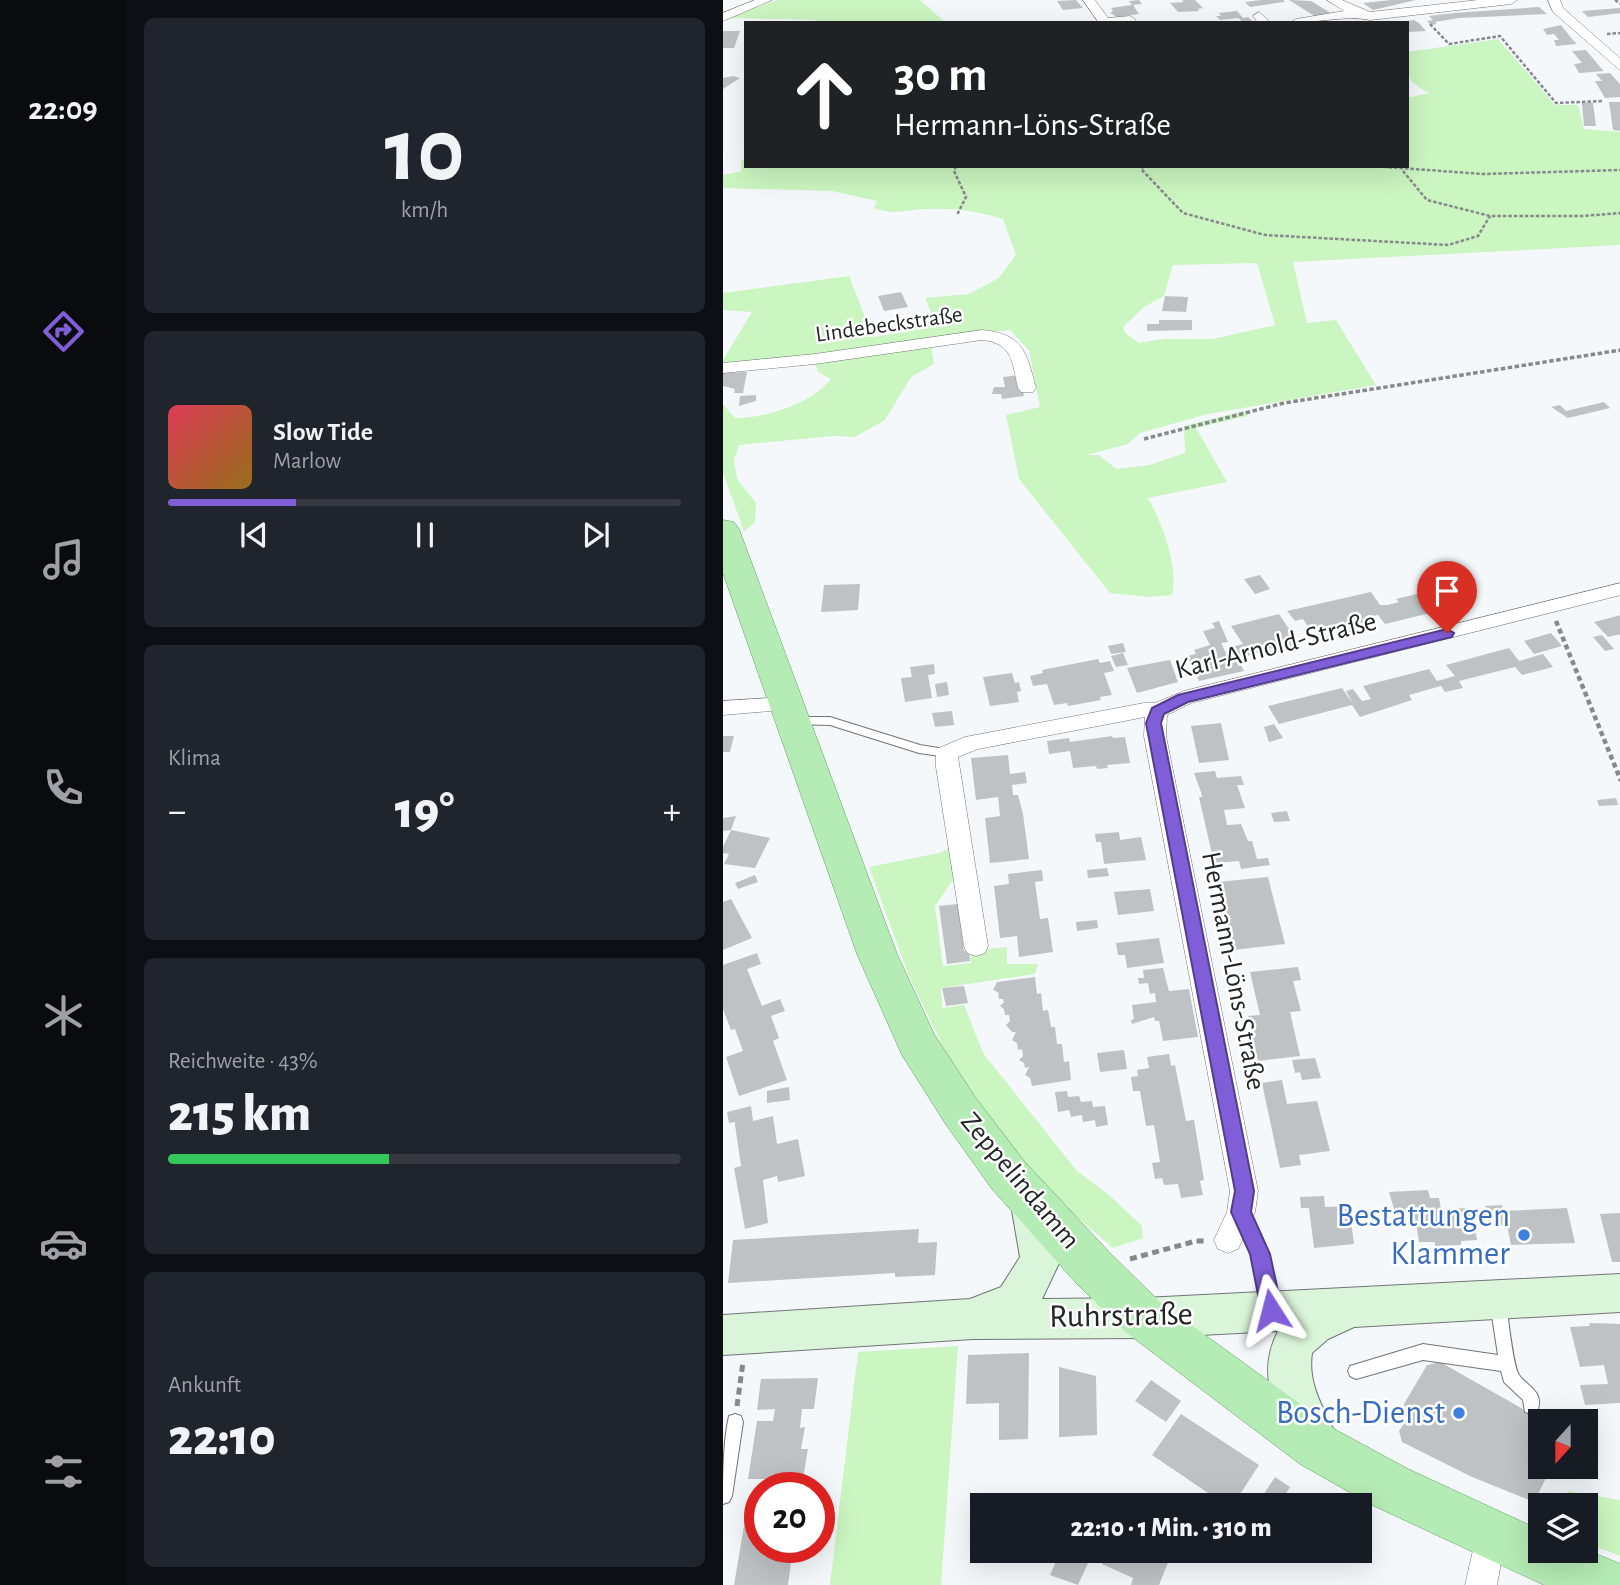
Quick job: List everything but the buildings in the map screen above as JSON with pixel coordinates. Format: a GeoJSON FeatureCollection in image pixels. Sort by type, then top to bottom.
{"type":"FeatureCollection","features":[{"type":"Feature","properties":{"kind":"main road","name":"Zeppelindamm"},"geometry":{"type":"LineString","coordinates":[[723,529],[877,954],[917,1042],[960,1110],[1008,1175],[1094,1269],[1144,1318],[1318,1447],[1390,1487],[1490,1535],[1606,1585]]}},
{"type":"Feature","properties":{"kind":"street"},"geometry":{"type":"LineString","coordinates":[[723,17],[766,0]]}},
{"type":"Feature","properties":{"kind":"street"},"geometry":{"type":"LineString","coordinates":[[1089,0],[1104,21]]}},
{"type":"Feature","properties":{"kind":"street"},"geometry":{"type":"LineString","coordinates":[[1333,0],[1356,13],[1373,16],[1511,0]]}},
{"type":"Feature","properties":{"kind":"street"},"geometry":{"type":"LineString","coordinates":[[1554,0],[1557,9],[1620,67]]}},
{"type":"Feature","properties":{"kind":"street"},"geometry":{"type":"LineString","coordinates":[[1308,21],[1356,13]]}},
{"type":"Feature","properties":{"kind":"street"},"geometry":{"type":"LineString","coordinates":[[1118,21],[1130,20]]}},
{"type":"Feature","properties":{"kind":"street","name":"Lindebeckstraße"},"geometry":{"type":"LineString","coordinates":[[723,368],[816,359],[982,335],[999,335],[1009,340],[1016,349],[1027,388]]}},
{"type":"Feature","properties":{"kind":"street","name":"Karl-Arnold-Straße"},"geometry":{"type":"LineString","coordinates":[[947,753],[973,742],[1144,710],[1158,711],[1184,698],[1620,589]]}},
{"type":"Feature","properties":{"kind":"street"},"geometry":{"type":"LineString","coordinates":[[723,708],[789,712]]}},
{"type":"Feature","properties":{"kind":"street","name":"Hermann-Löns-Straße"},"geometry":{"type":"LineString","coordinates":[[1158,711],[1154,723],[1155,736],[1244,1191],[1241,1212],[1228,1240]]}},
{"type":"Feature","properties":{"kind":"street"},"geometry":{"type":"LineString","coordinates":[[947,753],[976,946]]}},
{"type":"Feature","properties":{"kind":"street","name":"Ruhrstraße"},"geometry":{"type":"LineString","coordinates":[[973,1319],[1016,1301],[1032,1278],[1041,1257],[1030,1199]]}},
{"type":"Feature","properties":{"kind":"street","name":"Ruhrstraße"},"geometry":{"type":"LineString","coordinates":[[735,1334],[973,1319],[1144,1318],[1620,1293]]}},
{"type":"Feature","properties":{"kind":"street","name":"Ruhrstraße"},"geometry":{"type":"LineString","coordinates":[[1318,1447],[1289,1384],[1287,1369],[1291,1348],[1308,1328],[1352,1307]]}},
{"type":"Feature","properties":{"kind":"street"},"geometry":{"type":"LineString","coordinates":[[1481,1585],[1490,1535]]}},
{"type":"Feature","properties":{"kind":"lane"},"geometry":{"type":"LineString","coordinates":[[789,712],[920,749],[947,753]]}},
{"type":"Feature","properties":{"kind":"lane"},"geometry":{"type":"LineString","coordinates":[[1241,1212],[1260,1254],[1271,1310]]}},
{"type":"Feature","properties":{"kind":"lane"},"geometry":{"type":"LineString","coordinates":[[1498,1299],[1510,1377],[1531,1397],[1531,1406]]}},
{"type":"Feature","properties":{"kind":"lane"},"geometry":{"type":"LineString","coordinates":[[1356,1371],[1423,1352],[1508,1364]]}},
{"type":"Feature","properties":{"kind":"lane"},"geometry":{"type":"LineString","coordinates":[[723,1496],[735,1422]]}},
{"type":"Feature","properties":{"kind":"path"},"geometry":{"type":"LineString","coordinates":[[1615,0],[1620,4]]}},
{"type":"Feature","properties":{"kind":"path"},"geometry":{"type":"LineString","coordinates":[[1416,11],[1449,44],[1500,36],[1556,103],[1603,101]]}},
{"type":"Feature","properties":{"kind":"path"},"geometry":{"type":"LineString","coordinates":[[955,168],[954,171],[966,197],[957,215]]}},
{"type":"Feature","properties":{"kind":"path"},"geometry":{"type":"LineString","coordinates":[[1142,168],[1156,188],[1183,213],[1265,235],[1448,245],[1478,236],[1490,216]]}},
{"type":"Feature","properties":{"kind":"path"},"geometry":{"type":"LineString","coordinates":[[1384,168],[1495,175],[1620,170]]}},
{"type":"Feature","properties":{"kind":"path"},"geometry":{"type":"LineString","coordinates":[[1402,171],[1427,200],[1490,216],[1582,216],[1620,213]]}},
{"type":"Feature","properties":{"kind":"path"},"geometry":{"type":"LineString","coordinates":[[1144,439],[1284,402],[1620,350]]}},
{"type":"Feature","properties":{"kind":"path"},"geometry":{"type":"LineString","coordinates":[[1547,608],[1562,636],[1620,781]]}},
{"type":"Feature","properties":{"kind":"path"},"geometry":{"type":"LineString","coordinates":[[735,1334],[735,1422]]}},
{"type":"Feature","properties":{"kind":"green space"},"geometry":{"type":"Polygon","coordinates":[[[777,0],[920,0],[944,21],[817,21],[726,18],[777,0]]]}},
{"type":"Feature","properties":{"kind":"green space"},"geometry":{"type":"Polygon","coordinates":[[[1498,39],[1555,105],[1578,105],[1584,129],[1620,132],[1620,245],[1293,262],[1307,323],[1336,320],[1376,385],[1208,414],[1140,433],[1128,444],[1086,455],[1098,455],[1117,469],[1149,465],[1185,453],[1184,426],[1244,411],[1247,416],[1196,428],[1227,482],[1148,498],[1164,532],[1171,559],[1174,584],[1172,595],[1149,597],[1110,593],[1019,479],[1006,415],[1040,407],[1029,351],[1010,330],[943,338],[931,346],[934,364],[911,377],[885,420],[855,437],[833,436],[739,445],[734,460],[737,479],[756,503],[755,522],[744,531],[723,473],[723,404],[735,418],[774,412],[812,396],[831,379],[818,372],[815,363],[723,371],[723,360],[752,312],[723,310],[723,293],[849,276],[873,337],[911,331],[935,322],[925,298],[969,294],[999,278],[1016,255],[1003,219],[984,214],[947,209],[888,212],[874,208],[877,201],[832,191],[723,188],[723,175],[741,171],[744,158],[744,168],[1409,168],[1409,98],[1429,93],[1409,77],[1409,52],[1498,39]],[[1257,263],[1173,265],[1164,296],[1144,307],[1123,327],[1125,333],[1139,343],[1163,339],[1213,339],[1275,325],[1257,263]]]}},
{"type":"Feature","properties":{"kind":"green space"},"geometry":{"type":"Polygon","coordinates":[[[955,846],[957,874],[935,906],[943,966],[971,963],[971,951],[1007,947],[1007,964],[1038,964],[1035,974],[941,988],[942,1008],[964,1005],[983,1053],[1077,1171],[1109,1195],[1142,1226],[1143,1238],[1113,1248],[1038,1183],[952,1065],[909,976],[869,867],[939,853],[955,846]]]}},
{"type":"Feature","properties":{"kind":"green space"},"geometry":{"type":"Polygon","coordinates":[[[958,1346],[941,1585],[830,1585],[833,1563],[835,1563],[835,1543],[858,1352],[958,1346]]]}},
{"type":"Feature","properties":{"kind":"green space"},"geometry":{"type":"Polygon","coordinates":[[[1598,1496],[1620,1500],[1620,1556],[1598,1548],[1598,1496]]]}},
{"type":"Feature","properties":{"kind":"place","name":"Bestattungen Klammer"},"geometry":{"type":"Point","coordinates":[1524,1235]}},
{"type":"Feature","properties":{"kind":"place","name":"Bosch-Dienst"},"geometry":{"type":"Point","coordinates":[1459,1413]}},
{"type":"Feature","properties":{"kind":"route"},"geometry":{"type":"LineString","coordinates":[[1271,1310],[1268,1283],[1260,1254],[1241,1212],[1244,1191],[1154,723],[1158,711],[1184,698],[1447,633]]}}]}
